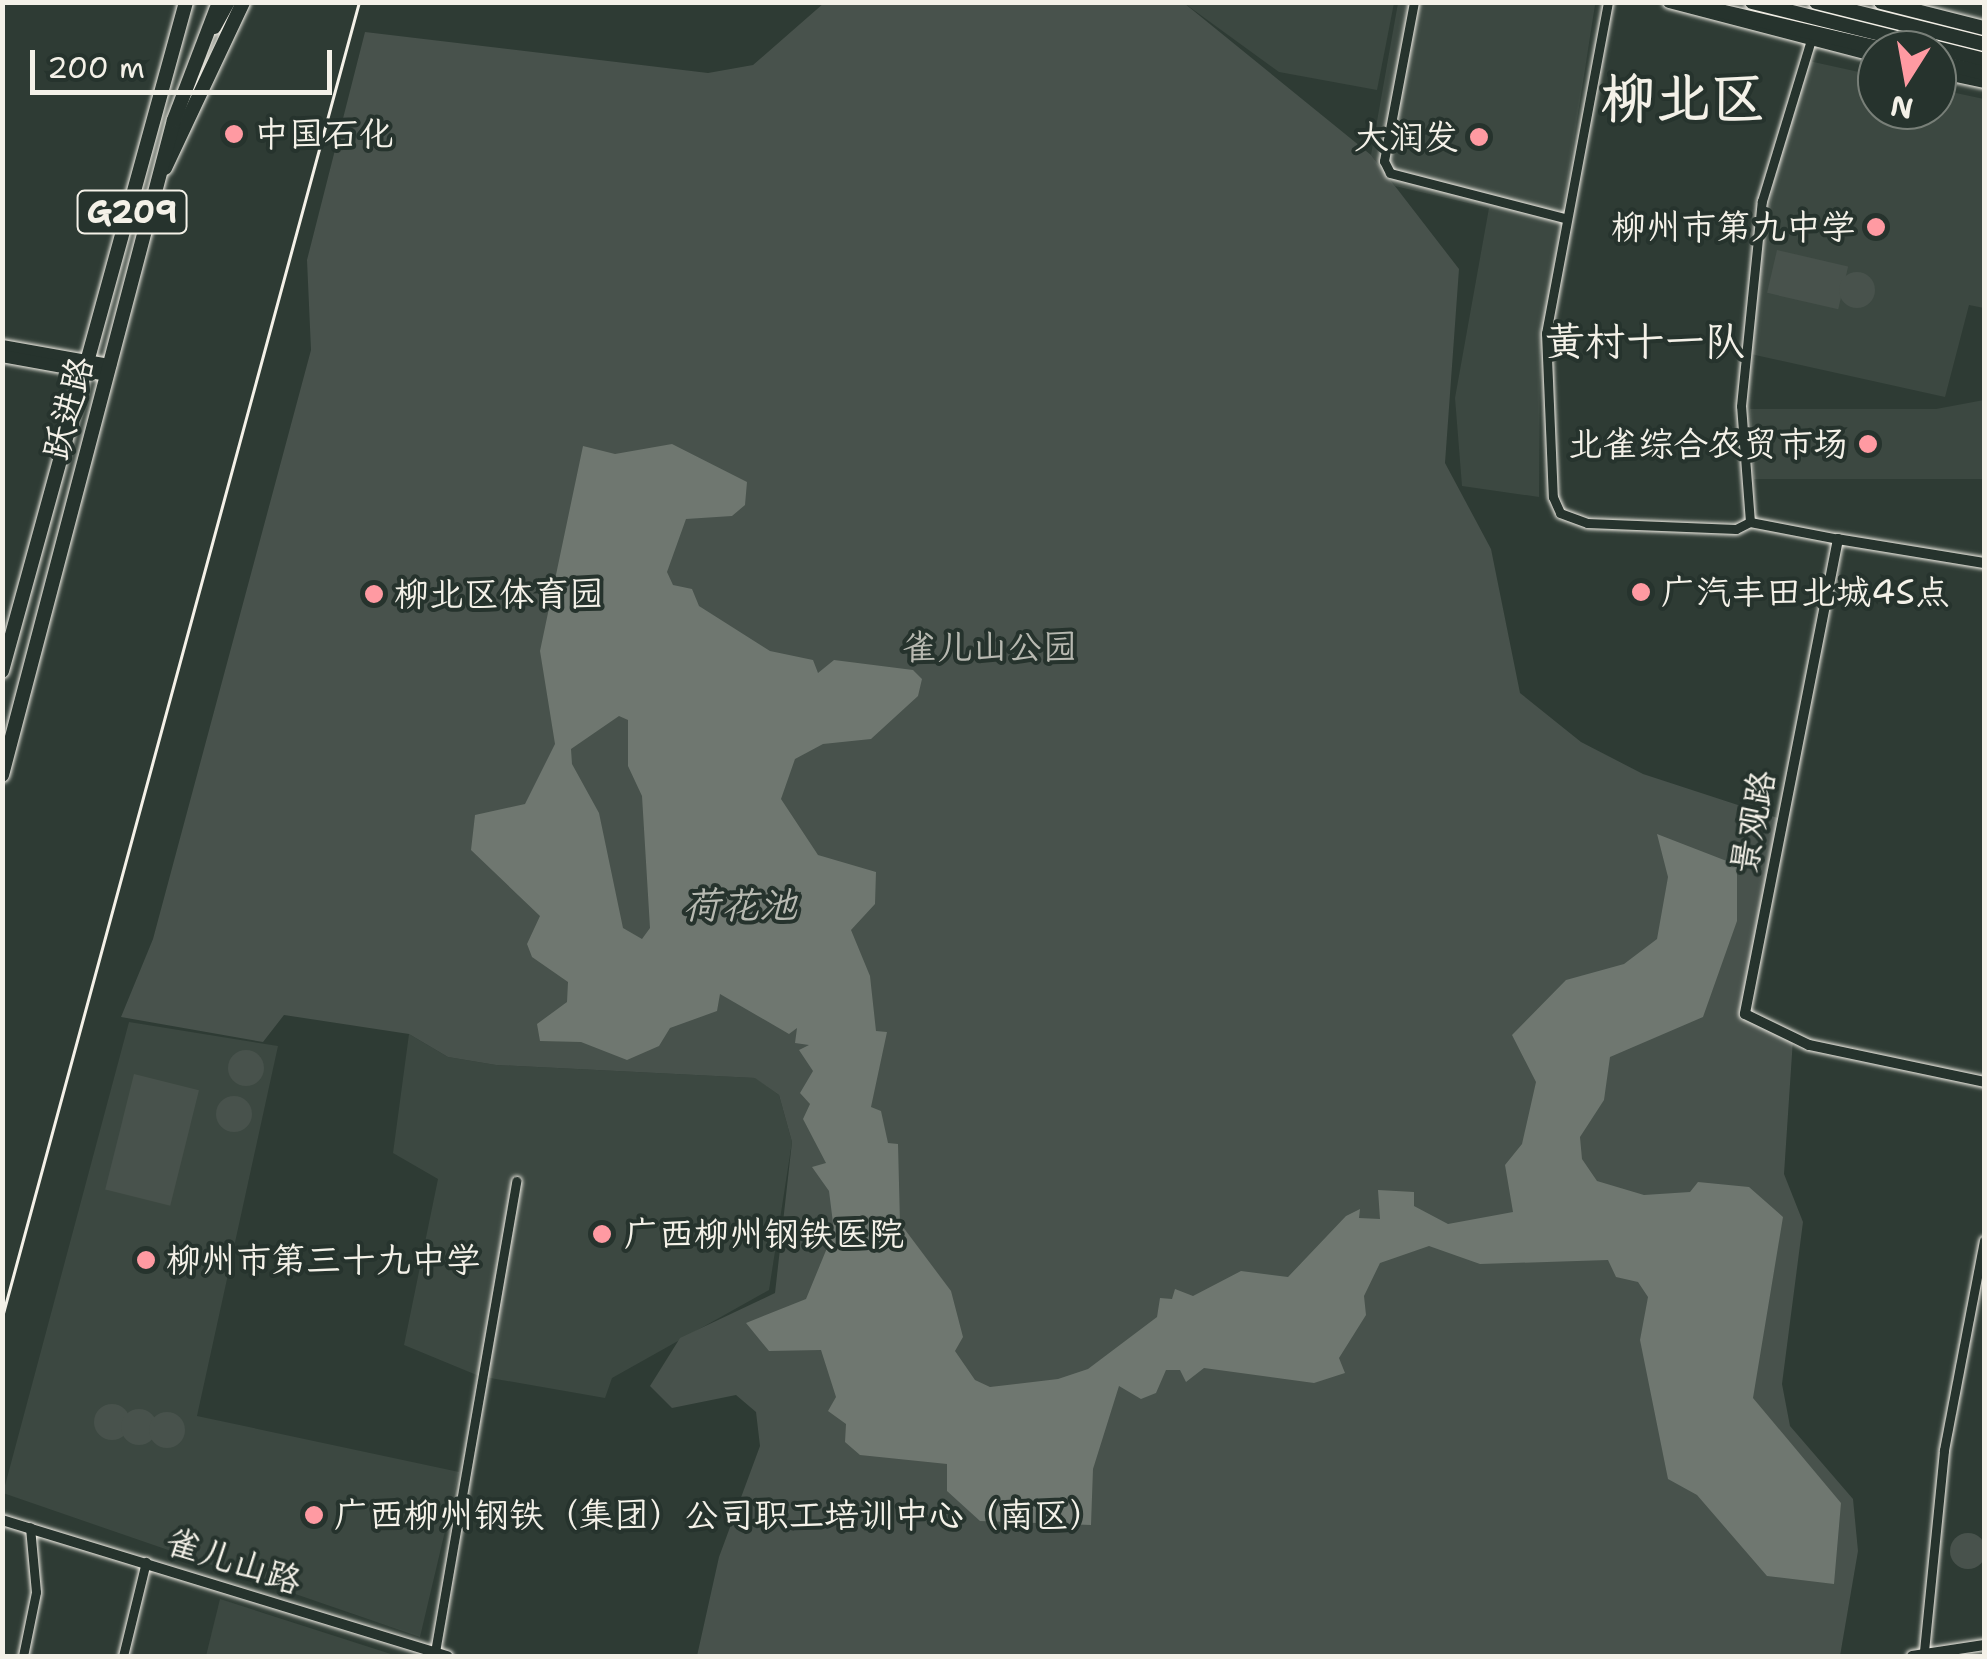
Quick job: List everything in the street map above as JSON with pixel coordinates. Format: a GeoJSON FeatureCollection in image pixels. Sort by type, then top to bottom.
{"type":"FeatureCollection","features":[{"type":"Feature","properties":{"kind":"main road","name":"跃进路"},"geometry":{"type":"LineString","coordinates":[[2,671],[189,2]]}},
{"type":"Feature","properties":{"kind":"main road","name":"G209"},"geometry":{"type":"LineString","coordinates":[[204,56],[219,2]]}},
{"type":"Feature","properties":{"kind":"main road","name":"跃进路"},"geometry":{"type":"LineString","coordinates":[[2,776],[158,182],[228,2]]}},
{"type":"Feature","properties":{"kind":"main road"},"geometry":{"type":"LineString","coordinates":[[204,56],[243,2]]}},
{"type":"Feature","properties":{"kind":"main road"},"geometry":{"type":"LineString","coordinates":[[1669,2],[1857,51]]}},
{"type":"Feature","properties":{"kind":"main road"},"geometry":{"type":"LineString","coordinates":[[1682,2],[1857,42]]}},
{"type":"Feature","properties":{"kind":"main road"},"geometry":{"type":"LineString","coordinates":[[1752,2],[1984,60]]}},
{"type":"Feature","properties":{"kind":"main road"},"geometry":{"type":"LineString","coordinates":[[1816,2],[1984,44]]}},
{"type":"Feature","properties":{"kind":"main road"},"geometry":{"type":"LineString","coordinates":[[1881,2],[1984,26]]}},
{"type":"Feature","properties":{"kind":"main road"},"geometry":{"type":"LineString","coordinates":[[1906,2],[1984,26]]}},
{"type":"Feature","properties":{"kind":"main road"},"geometry":{"type":"LineString","coordinates":[[1957,67],[1984,73]]}},
{"type":"Feature","properties":{"kind":"main road"},"geometry":{"type":"LineString","coordinates":[[1957,76],[1984,82]]}},
{"type":"Feature","properties":{"kind":"main road"},"geometry":{"type":"LineString","coordinates":[[2,346],[109,370]]}},
{"type":"Feature","properties":{"kind":"main road"},"geometry":{"type":"LineString","coordinates":[[2,356],[90,366]]}},
{"type":"Feature","properties":{"kind":"street"},"geometry":{"type":"LineString","coordinates":[[1414,2],[1384,161],[1390,173],[1564,218]]}},
{"type":"Feature","properties":{"kind":"street"},"geometry":{"type":"LineString","coordinates":[[1608,2],[1564,218],[1543,375],[1560,513],[1587,523],[1736,529],[1750,522],[1984,562]]}},
{"type":"Feature","properties":{"kind":"street"},"geometry":{"type":"LineString","coordinates":[[1750,522],[1741,406],[1762,201],[1812,40]]}},
{"type":"Feature","properties":{"kind":"street","name":"景观路"},"geometry":{"type":"LineString","coordinates":[[1838,539],[1745,1014],[1809,1045],[1984,1082]]}},
{"type":"Feature","properties":{"kind":"street"},"geometry":{"type":"LineString","coordinates":[[435,1652],[516,1182]]}},
{"type":"Feature","properties":{"kind":"street"},"geometry":{"type":"LineString","coordinates":[[1924,1652],[1944,1450],[1984,1242]]}},
{"type":"Feature","properties":{"kind":"street","name":"雀儿山路"},"geometry":{"type":"LineString","coordinates":[[2,1520],[448,1656]]}},
{"type":"Feature","properties":{"kind":"street"},"geometry":{"type":"LineString","coordinates":[[23,1656],[36,1592],[30,1527]]}},
{"type":"Feature","properties":{"kind":"street"},"geometry":{"type":"LineString","coordinates":[[123,1656],[146,1562]]}},
{"type":"Feature","properties":{"kind":"street"},"geometry":{"type":"LineString","coordinates":[[1912,1656],[1984,1646]]}},
{"type":"Feature","properties":{"kind":"shaded area"},"geometry":{"type":"Polygon","coordinates":[[[1184,3],[1394,3],[1377,90],[1279,72],[1184,3]]]}},
{"type":"Feature","properties":{"kind":"shaded area"},"geometry":{"type":"Polygon","coordinates":[[[1398,3],[1595,5],[1540,357],[1539,497],[1462,486],[1455,398],[1489,208],[1395,186],[1371,155],[1398,3]]]}},
{"type":"Feature","properties":{"kind":"shaded area","name":"柳州市第九中学"},"geometry":{"type":"Polygon","coordinates":[[[1809,61],[1857,72],[1857,130],[1957,130],[1957,93],[1984,99],[1984,308],[1969,305],[1945,397],[1746,353],[1779,150],[1809,61]]]}},
{"type":"Feature","properties":{"kind":"shaded area","name":"北雀综合农贸市场"},"geometry":{"type":"Polygon","coordinates":[[[1984,400],[1984,479],[1754,479],[1750,409],[1936,409],[1984,400]]]}},
{"type":"Feature","properties":{"kind":"shaded area","name":"柳州市第三十九中学"},"geometry":{"type":"Polygon","coordinates":[[[129,1022],[278,1046],[197,1416],[459,1472],[420,1637],[3,1493],[129,1022]]]}},
{"type":"Feature","properties":{"kind":"shaded area","name":"广西柳州钢铁医院"},"geometry":{"type":"Polygon","coordinates":[[[409,1034],[448,1057],[496,1065],[756,1078],[779,1095],[792,1142],[769,1290],[612,1378],[605,1398],[479,1376],[404,1345],[438,1179],[393,1153],[409,1034]]]}},
{"type":"Feature","properties":{"kind":"shaded area"},"geometry":{"type":"Polygon","coordinates":[[[220,1599],[397,1656],[206,1656],[220,1599]]]}},
{"type":"Feature","properties":{"kind":"green space","name":"雀儿山公园"},"geometry":{"type":"Polygon","coordinates":[[[824,3],[1184,3],[1371,155],[1459,269],[1445,463],[1491,549],[1520,693],[1581,742],[1643,774],[1781,819],[1745,1014],[1793,1039],[1784,1174],[1803,1222],[1782,1384],[1790,1426],[1853,1499],[1858,1551],[1840,1656],[697,1656],[719,1557],[760,1446],[756,1412],[736,1395],[672,1408],[650,1386],[680,1338],[775,1293],[792,1142],[779,1095],[755,1078],[496,1065],[448,1057],[409,1034],[284,1015],[263,1042],[121,1017],[153,939],[311,350],[307,260],[365,32],[708,73],[753,65],[824,3]]]}},
{"type":"Feature","properties":{"kind":"green space"},"geometry":{"type":"Polygon","coordinates":[[[1777,250],[1848,266],[1838,309],[1767,293],[1777,250]]]}},
{"type":"Feature","properties":{"kind":"green space"},"geometry":{"type":"Polygon","coordinates":[[[1857,272],[1870,277],[1875,290],[1870,303],[1857,308],[1844,303],[1839,290],[1844,277],[1857,272]]]}},
{"type":"Feature","properties":{"kind":"green space"},"geometry":{"type":"Polygon","coordinates":[[[246,1050],[259,1055],[264,1068],[259,1081],[246,1086],[233,1081],[228,1068],[233,1055],[246,1050]]]}},
{"type":"Feature","properties":{"kind":"green space"},"geometry":{"type":"Polygon","coordinates":[[[134,1074],[199,1090],[170,1206],[105,1189],[134,1074]]]}},
{"type":"Feature","properties":{"kind":"green space"},"geometry":{"type":"Polygon","coordinates":[[[234,1096],[247,1101],[252,1114],[247,1127],[234,1132],[221,1127],[216,1114],[221,1101],[234,1096]]]}},
{"type":"Feature","properties":{"kind":"green space"},"geometry":{"type":"Polygon","coordinates":[[[112,1404],[125,1409],[130,1422],[125,1435],[112,1440],[99,1435],[94,1422],[99,1409],[112,1404]]]}},
{"type":"Feature","properties":{"kind":"green space"},"geometry":{"type":"Polygon","coordinates":[[[139,1409],[152,1414],[157,1427],[152,1440],[139,1445],[126,1440],[121,1427],[126,1414],[139,1409]]]}},
{"type":"Feature","properties":{"kind":"green space"},"geometry":{"type":"Polygon","coordinates":[[[167,1412],[180,1417],[185,1430],[180,1443],[167,1448],[154,1443],[149,1430],[154,1417],[167,1412]]]}},
{"type":"Feature","properties":{"kind":"green space"},"geometry":{"type":"Polygon","coordinates":[[[1968,1533],[1981,1538],[1986,1551],[1981,1564],[1968,1569],[1955,1564],[1950,1551],[1955,1538],[1968,1533]]]}},
{"type":"Feature","properties":{"kind":"water","name":"荷花池"},"geometry":{"type":"Polygon","coordinates":[[[672,444],[747,482],[745,505],[732,516],[686,519],[667,572],[673,585],[692,589],[699,606],[770,651],[813,660],[818,673],[834,660],[913,670],[922,679],[918,696],[871,739],[823,744],[795,759],[781,799],[818,855],[876,872],[875,904],[851,930],[870,976],[876,1031],[887,1032],[871,1107],[881,1111],[888,1143],[898,1144],[900,1223],[951,1291],[963,1337],[955,1351],[975,1380],[990,1387],[1058,1379],[1088,1369],[1157,1317],[1160,1298],[1172,1299],[1175,1289],[1193,1296],[1241,1271],[1288,1277],[1346,1216],[1360,1209],[1359,1218],[1380,1219],[1378,1190],[1414,1192],[1414,1206],[1448,1224],[1513,1212],[1505,1165],[1522,1144],[1536,1082],[1512,1035],[1566,980],[1624,964],[1657,939],[1668,877],[1657,834],[1737,865],[1737,921],[1703,1017],[1610,1057],[1604,1100],[1580,1137],[1582,1159],[1597,1181],[1644,1195],[1690,1192],[1698,1182],[1749,1187],[1783,1217],[1753,1398],[1841,1503],[1834,1584],[1767,1576],[1697,1495],[1668,1479],[1640,1340],[1648,1297],[1638,1282],[1616,1277],[1608,1260],[1480,1264],[1429,1246],[1380,1263],[1364,1296],[1366,1315],[1339,1358],[1345,1373],[1314,1383],[1204,1368],[1186,1382],[1180,1370],[1166,1370],[1156,1393],[1141,1399],[1119,1386],[1093,1469],[1091,1525],[980,1521],[947,1491],[947,1464],[860,1455],[845,1442],[846,1424],[828,1411],[836,1397],[821,1350],[769,1351],[746,1323],[806,1299],[834,1231],[829,1191],[812,1167],[826,1163],[803,1119],[810,1104],[800,1093],[813,1071],[799,1050],[809,1045],[795,1043],[797,1028],[789,1034],[720,994],[717,1011],[670,1028],[659,1046],[627,1060],[581,1042],[540,1041],[537,1024],[567,1002],[568,982],[532,957],[527,944],[540,916],[471,850],[475,815],[525,804],[555,744],[540,651],[583,446],[615,454],[672,444]],[[619,716],[571,749],[572,764],[599,813],[623,928],[642,939],[650,928],[642,796],[628,766],[628,720],[619,716]]]}},
{"type":"Feature","properties":{"kind":"railway"},"geometry":{"type":"LineString","coordinates":[[2,1317],[359,2]]}},
{"type":"Feature","properties":{"kind":"place","name":"中国石化"},"geometry":{"type":"Point","coordinates":[234,134]}},
{"type":"Feature","properties":{"kind":"place","name":"大润发"},"geometry":{"type":"Point","coordinates":[1479,137]}},
{"type":"Feature","properties":{"kind":"place","name":"柳州市第九中学"},"geometry":{"type":"Point","coordinates":[1876,227]}},
{"type":"Feature","properties":{"kind":"place","name":"北雀综合农贸市场"},"geometry":{"type":"Point","coordinates":[1868,444]}},
{"type":"Feature","properties":{"kind":"place","name":"广汽丰田北城4S点"},"geometry":{"type":"Point","coordinates":[1641,592]}},
{"type":"Feature","properties":{"kind":"place","name":"柳北区体育园"},"geometry":{"type":"Point","coordinates":[374,594]}},
{"type":"Feature","properties":{"kind":"place","name":"广西柳州钢铁医院"},"geometry":{"type":"Point","coordinates":[602,1234]}},
{"type":"Feature","properties":{"kind":"place","name":"柳州市第三十九中学"},"geometry":{"type":"Point","coordinates":[146,1260]}},
{"type":"Feature","properties":{"kind":"place","name":"广西柳州钢铁（集团）公司职工培训中心（南区）"},"geometry":{"type":"Point","coordinates":[314,1515]}},
{"type":"Feature","properties":{"kind":"district","name":"柳北区"},"geometry":{"type":"Point","coordinates":[1683,99]}},
{"type":"Feature","properties":{"kind":"district","name":"黄村十一队"},"geometry":{"type":"Point","coordinates":[1645,341]}}]}
